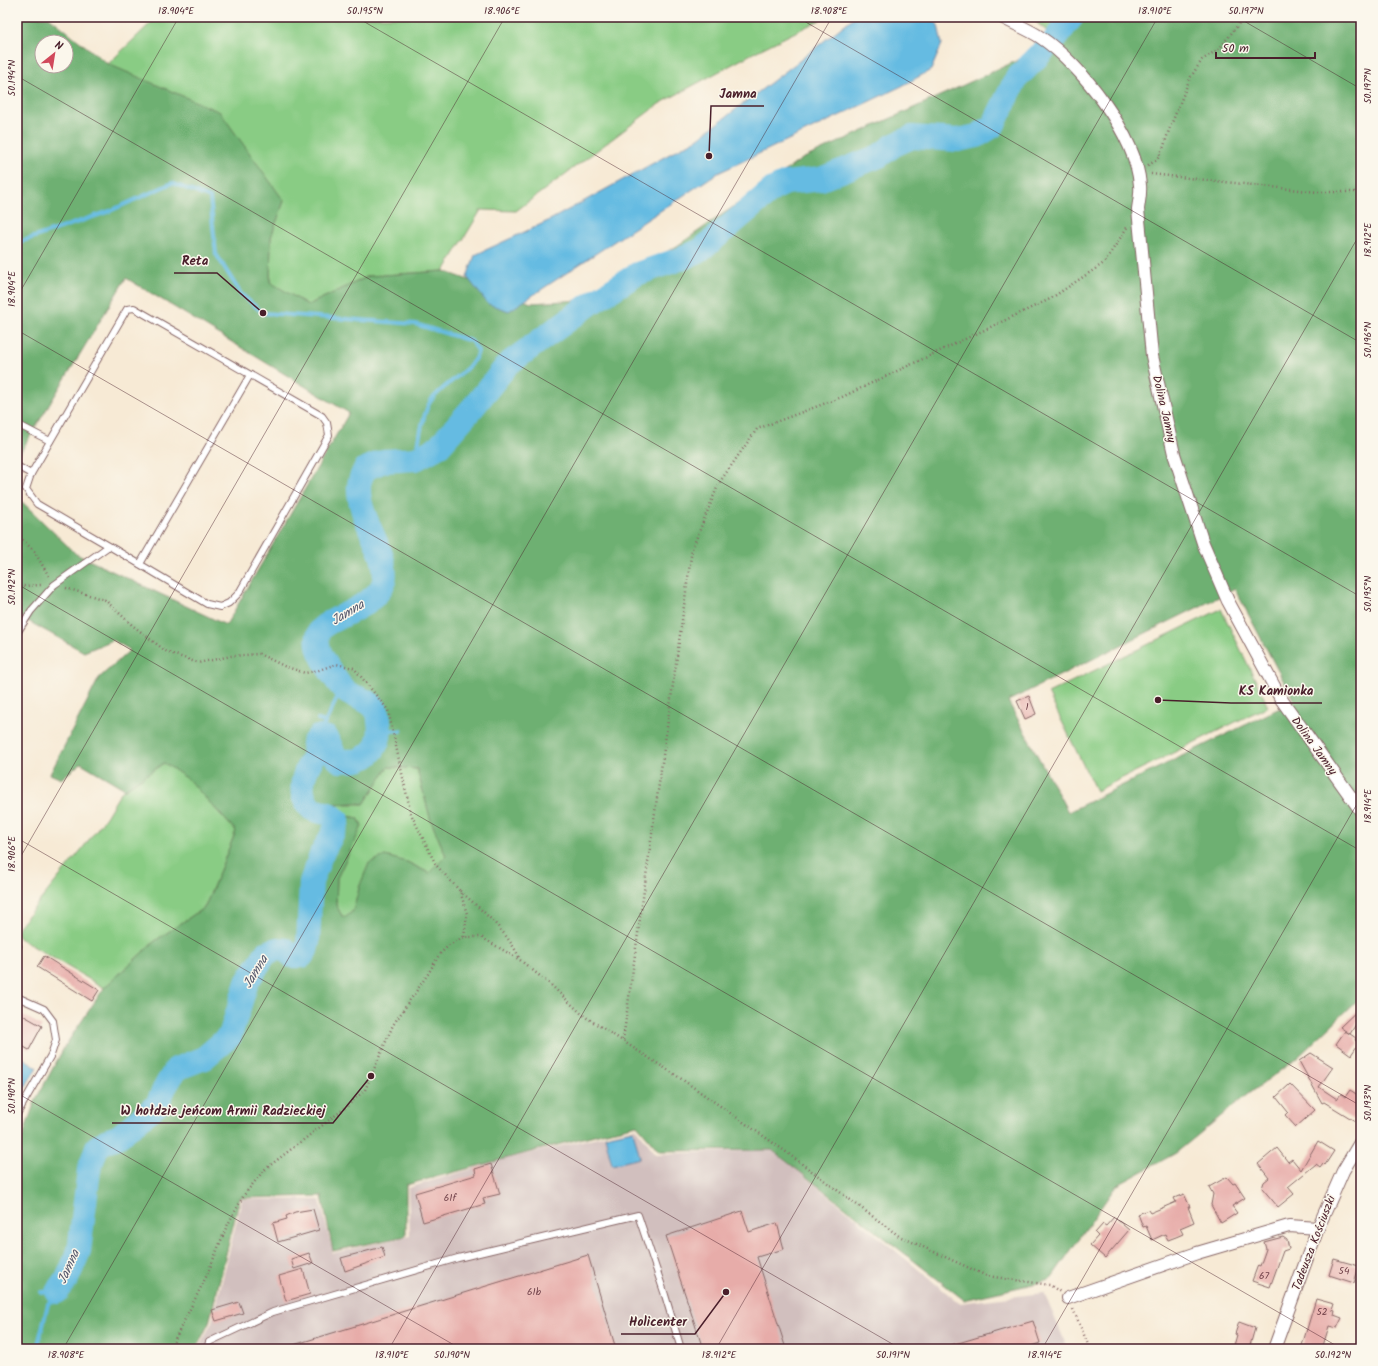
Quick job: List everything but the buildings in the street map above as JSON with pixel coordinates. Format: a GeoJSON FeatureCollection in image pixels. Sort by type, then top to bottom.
{"type":"FeatureCollection","features":[{"type":"Feature","properties":{"kind":"street","name":"Dolina Jamny"},"geometry":{"type":"LineString","coordinates":[[1002,17],[1040,37],[1063,56],[1096,91],[1121,128],[1135,163],[1140,185],[1138,209],[1152,356],[1174,454],[1203,543],[1228,601],[1280,699],[1361,811]]}},
{"type":"Feature","properties":{"kind":"street","name":"Tadeusza Kościuszki"},"geometry":{"type":"LineString","coordinates":[[1274,1349],[1318,1228],[1343,1171],[1361,1141]]}},
{"type":"Feature","properties":{"kind":"street"},"geometry":{"type":"LineString","coordinates":[[1068,1298],[1197,1253],[1289,1226],[1318,1228]]}},
{"type":"Feature","properties":{"kind":"lane"},"geometry":{"type":"LineString","coordinates":[[134,308],[250,375],[322,416],[327,423],[329,435],[239,592],[229,603],[220,607],[207,604],[37,504],[26,489],[31,474],[126,309],[134,308]]}},
{"type":"Feature","properties":{"kind":"lane"},"geometry":{"type":"LineString","coordinates":[[140,564],[250,375]]}},
{"type":"Feature","properties":{"kind":"lane"},"geometry":{"type":"LineString","coordinates":[[17,424],[50,441]]}},
{"type":"Feature","properties":{"kind":"lane"},"geometry":{"type":"LineString","coordinates":[[17,466],[31,474]]}},
{"type":"Feature","properties":{"kind":"lane"},"geometry":{"type":"LineString","coordinates":[[17,633],[31,611],[54,585],[109,546]]}},
{"type":"Feature","properties":{"kind":"lane"},"geometry":{"type":"LineString","coordinates":[[17,997],[44,1009],[53,1021],[56,1040],[51,1055],[17,1114]]}},
{"type":"Feature","properties":{"kind":"lane"},"geometry":{"type":"LineString","coordinates":[[207,1349],[209,1342],[273,1312],[458,1258],[638,1215],[665,1295],[681,1349]]}},
{"type":"Feature","properties":{"kind":"path"},"geometry":{"type":"LineString","coordinates":[[1137,172],[1157,160],[1163,149],[1190,78],[1202,60],[1220,48],[1244,17]]}},
{"type":"Feature","properties":{"kind":"path"},"geometry":{"type":"LineString","coordinates":[[1137,172],[1318,192],[1361,192]]}},
{"type":"Feature","properties":{"kind":"path"},"geometry":{"type":"LineString","coordinates":[[623,1040],[692,549],[719,483],[757,429],[842,397],[1050,299],[1104,263],[1138,209]]}},
{"type":"Feature","properties":{"kind":"path"},"geometry":{"type":"LineString","coordinates":[[17,534],[34,551],[54,585]]}},
{"type":"Feature","properties":{"kind":"path"},"geometry":{"type":"LineString","coordinates":[[17,590],[22,586],[54,585],[104,600],[132,625],[167,652],[198,663],[231,656],[259,654],[284,666],[305,673],[336,664],[354,668],[388,710],[411,814],[436,865],[460,891],[504,933],[516,949],[520,960]]}},
{"type":"Feature","properties":{"kind":"path"},"geometry":{"type":"LineString","coordinates":[[460,891],[467,914],[464,937]]}},
{"type":"Feature","properties":{"kind":"path"},"geometry":{"type":"LineString","coordinates":[[170,1349],[208,1275],[226,1228],[244,1195],[264,1170],[345,1108],[365,1090],[393,1025],[428,974],[439,955],[449,945],[464,937],[481,937],[520,960],[551,985],[584,1016],[680,1078],[782,1149],[899,1236],[987,1276],[1050,1285],[1068,1298],[1090,1349]]}},
{"type":"Feature","properties":{"kind":"shaded area"},"geometry":{"type":"Polygon","coordinates":[[[636,1128],[656,1154],[773,1150],[959,1303],[1044,1293],[1068,1349],[198,1349],[212,1322],[242,1199],[320,1200],[333,1253],[410,1236],[408,1188],[505,1159],[636,1128]]]}},
{"type":"Feature","properties":{"kind":"green space"},"geometry":{"type":"Polygon","coordinates":[[[17,17],[49,17],[70,34],[34,34],[34,74],[74,74],[74,37],[108,64],[220,112],[284,201],[271,237],[270,282],[308,305],[369,276],[444,271],[531,303],[581,300],[677,246],[802,159],[1064,39],[1080,17],[1361,17],[1361,997],[1296,1059],[1248,1094],[1176,1153],[1116,1186],[1050,1280],[964,1300],[772,1150],[659,1151],[637,1125],[406,1185],[406,1236],[333,1251],[322,1196],[240,1198],[209,1323],[196,1349],[17,1349],[17,1166],[21,1142],[35,1101],[65,1046],[104,988],[155,941],[205,907],[236,831],[188,779],[164,763],[125,789],[81,763],[61,779],[50,774],[99,678],[130,650],[113,640],[84,652],[17,615],[17,497],[76,554],[226,625],[349,413],[126,278],[17,458],[17,17]],[[1235,589],[1008,701],[1068,812],[1294,701],[1235,589]],[[388,767],[364,804],[334,804],[342,815],[358,818],[362,826],[337,878],[336,905],[342,916],[346,917],[353,911],[360,885],[369,863],[385,856],[407,862],[429,873],[446,856],[431,821],[417,769],[388,767]]]}},
{"type":"Feature","properties":{"kind":"green space"},"geometry":{"type":"Polygon","coordinates":[[[157,17],[826,17],[757,51],[659,104],[516,211],[481,210],[444,271],[369,276],[308,305],[270,283],[271,237],[284,201],[108,64],[157,17]]]}},
{"type":"Feature","properties":{"kind":"green space"},"geometry":{"type":"Polygon","coordinates":[[[1030,17],[1061,17],[1048,32],[1030,17]]]}},
{"type":"Feature","properties":{"kind":"green space"},"geometry":{"type":"Polygon","coordinates":[[[1221,609],[1268,706],[1096,791],[1048,693],[1221,609]]]}},
{"type":"Feature","properties":{"kind":"green space"},"geometry":{"type":"Polygon","coordinates":[[[164,762],[188,779],[236,831],[205,907],[155,941],[104,988],[19,938],[17,929],[82,849],[106,817],[121,792],[164,762]]]}},
{"type":"Feature","properties":{"kind":"green space"},"geometry":{"type":"Polygon","coordinates":[[[388,767],[417,769],[431,821],[446,856],[429,873],[407,862],[360,885],[353,911],[346,917],[342,916],[336,905],[337,878],[362,826],[358,818],[342,815],[334,804],[364,804],[388,767]]]}},
{"type":"Feature","properties":{"kind":"water"},"geometry":{"type":"Polygon","coordinates":[[[854,17],[931,17],[938,25],[942,44],[931,70],[902,86],[716,174],[509,311],[488,304],[467,277],[475,255],[548,221],[697,139],[854,17]]]}},
{"type":"Feature","properties":{"kind":"water"},"geometry":{"type":"Polygon","coordinates":[[[17,1054],[37,1067],[17,1101],[17,1054]]]}},
{"type":"Feature","properties":{"kind":"water"},"geometry":{"type":"Polygon","coordinates":[[[633,1130],[640,1158],[612,1165],[605,1136],[633,1130]]]}},
{"type":"Feature","properties":{"kind":"waterway","name":"Jamna"},"geometry":{"type":"LineString","coordinates":[[1055,39],[1072,17]]}},
{"type":"Feature","properties":{"kind":"waterway","name":"Jamna"},"geometry":{"type":"LineString","coordinates":[[57,1292],[67,1279],[79,1251],[89,1170],[97,1147],[106,1141],[118,1137],[157,1105],[165,1087],[176,1069],[204,1058],[230,1036],[247,982],[266,953],[277,949],[286,950],[292,956],[302,956],[306,950],[308,942],[311,882],[321,855],[338,821],[331,815],[312,809],[304,796],[304,775],[314,756],[313,743],[318,737],[327,738],[335,756],[340,761],[356,760],[361,759],[371,753],[377,744],[380,733],[379,716],[375,708],[368,702],[344,690],[325,663],[318,643],[319,632],[324,626],[365,604],[377,593],[384,581],[385,570],[382,559],[363,511],[360,498],[359,484],[365,469],[384,461],[416,459],[438,447],[475,405],[508,364],[590,304],[637,274],[701,250],[773,189],[786,183],[821,179],[879,156],[894,145],[912,137],[958,140],[977,136],[993,126],[1016,79],[1044,50]]}},
{"type":"Feature","properties":{"kind":"waterway"},"geometry":{"type":"LineString","coordinates":[[17,243],[110,211],[172,183],[210,198],[216,254],[241,294],[263,313],[415,324],[471,341],[478,351],[476,358],[464,371],[442,389],[427,407],[421,429],[416,459]]}},
{"type":"Feature","properties":{"kind":"waterway"},"geometry":{"type":"LineString","coordinates":[[318,737],[342,688]]}},
{"type":"Feature","properties":{"kind":"waterway"},"geometry":{"type":"LineString","coordinates":[[318,720],[325,722]]}},
{"type":"Feature","properties":{"kind":"waterway"},"geometry":{"type":"LineString","coordinates":[[380,729],[401,731]]}},
{"type":"Feature","properties":{"kind":"waterway"},"geometry":{"type":"LineString","coordinates":[[41,1292],[57,1292]]}},
{"type":"Feature","properties":{"kind":"waterway","name":"Jamna"},"geometry":{"type":"LineString","coordinates":[[37,1349],[48,1304],[57,1292]]}},
{"type":"Feature","properties":{"kind":"place","name":"Jamna"},"geometry":{"type":"Point","coordinates":[709,156]}},
{"type":"Feature","properties":{"kind":"place","name":"Reta"},"geometry":{"type":"Point","coordinates":[263,313]}},
{"type":"Feature","properties":{"kind":"place","name":"KS Kamionka"},"geometry":{"type":"Point","coordinates":[1158,700]}},
{"type":"Feature","properties":{"kind":"place","name":"W hołdzie jeńcom Armii Radzieckiej"},"geometry":{"type":"Point","coordinates":[371,1076]}},
{"type":"Feature","properties":{"kind":"place","name":"Holicenter"},"geometry":{"type":"Point","coordinates":[726,1292]}}]}
